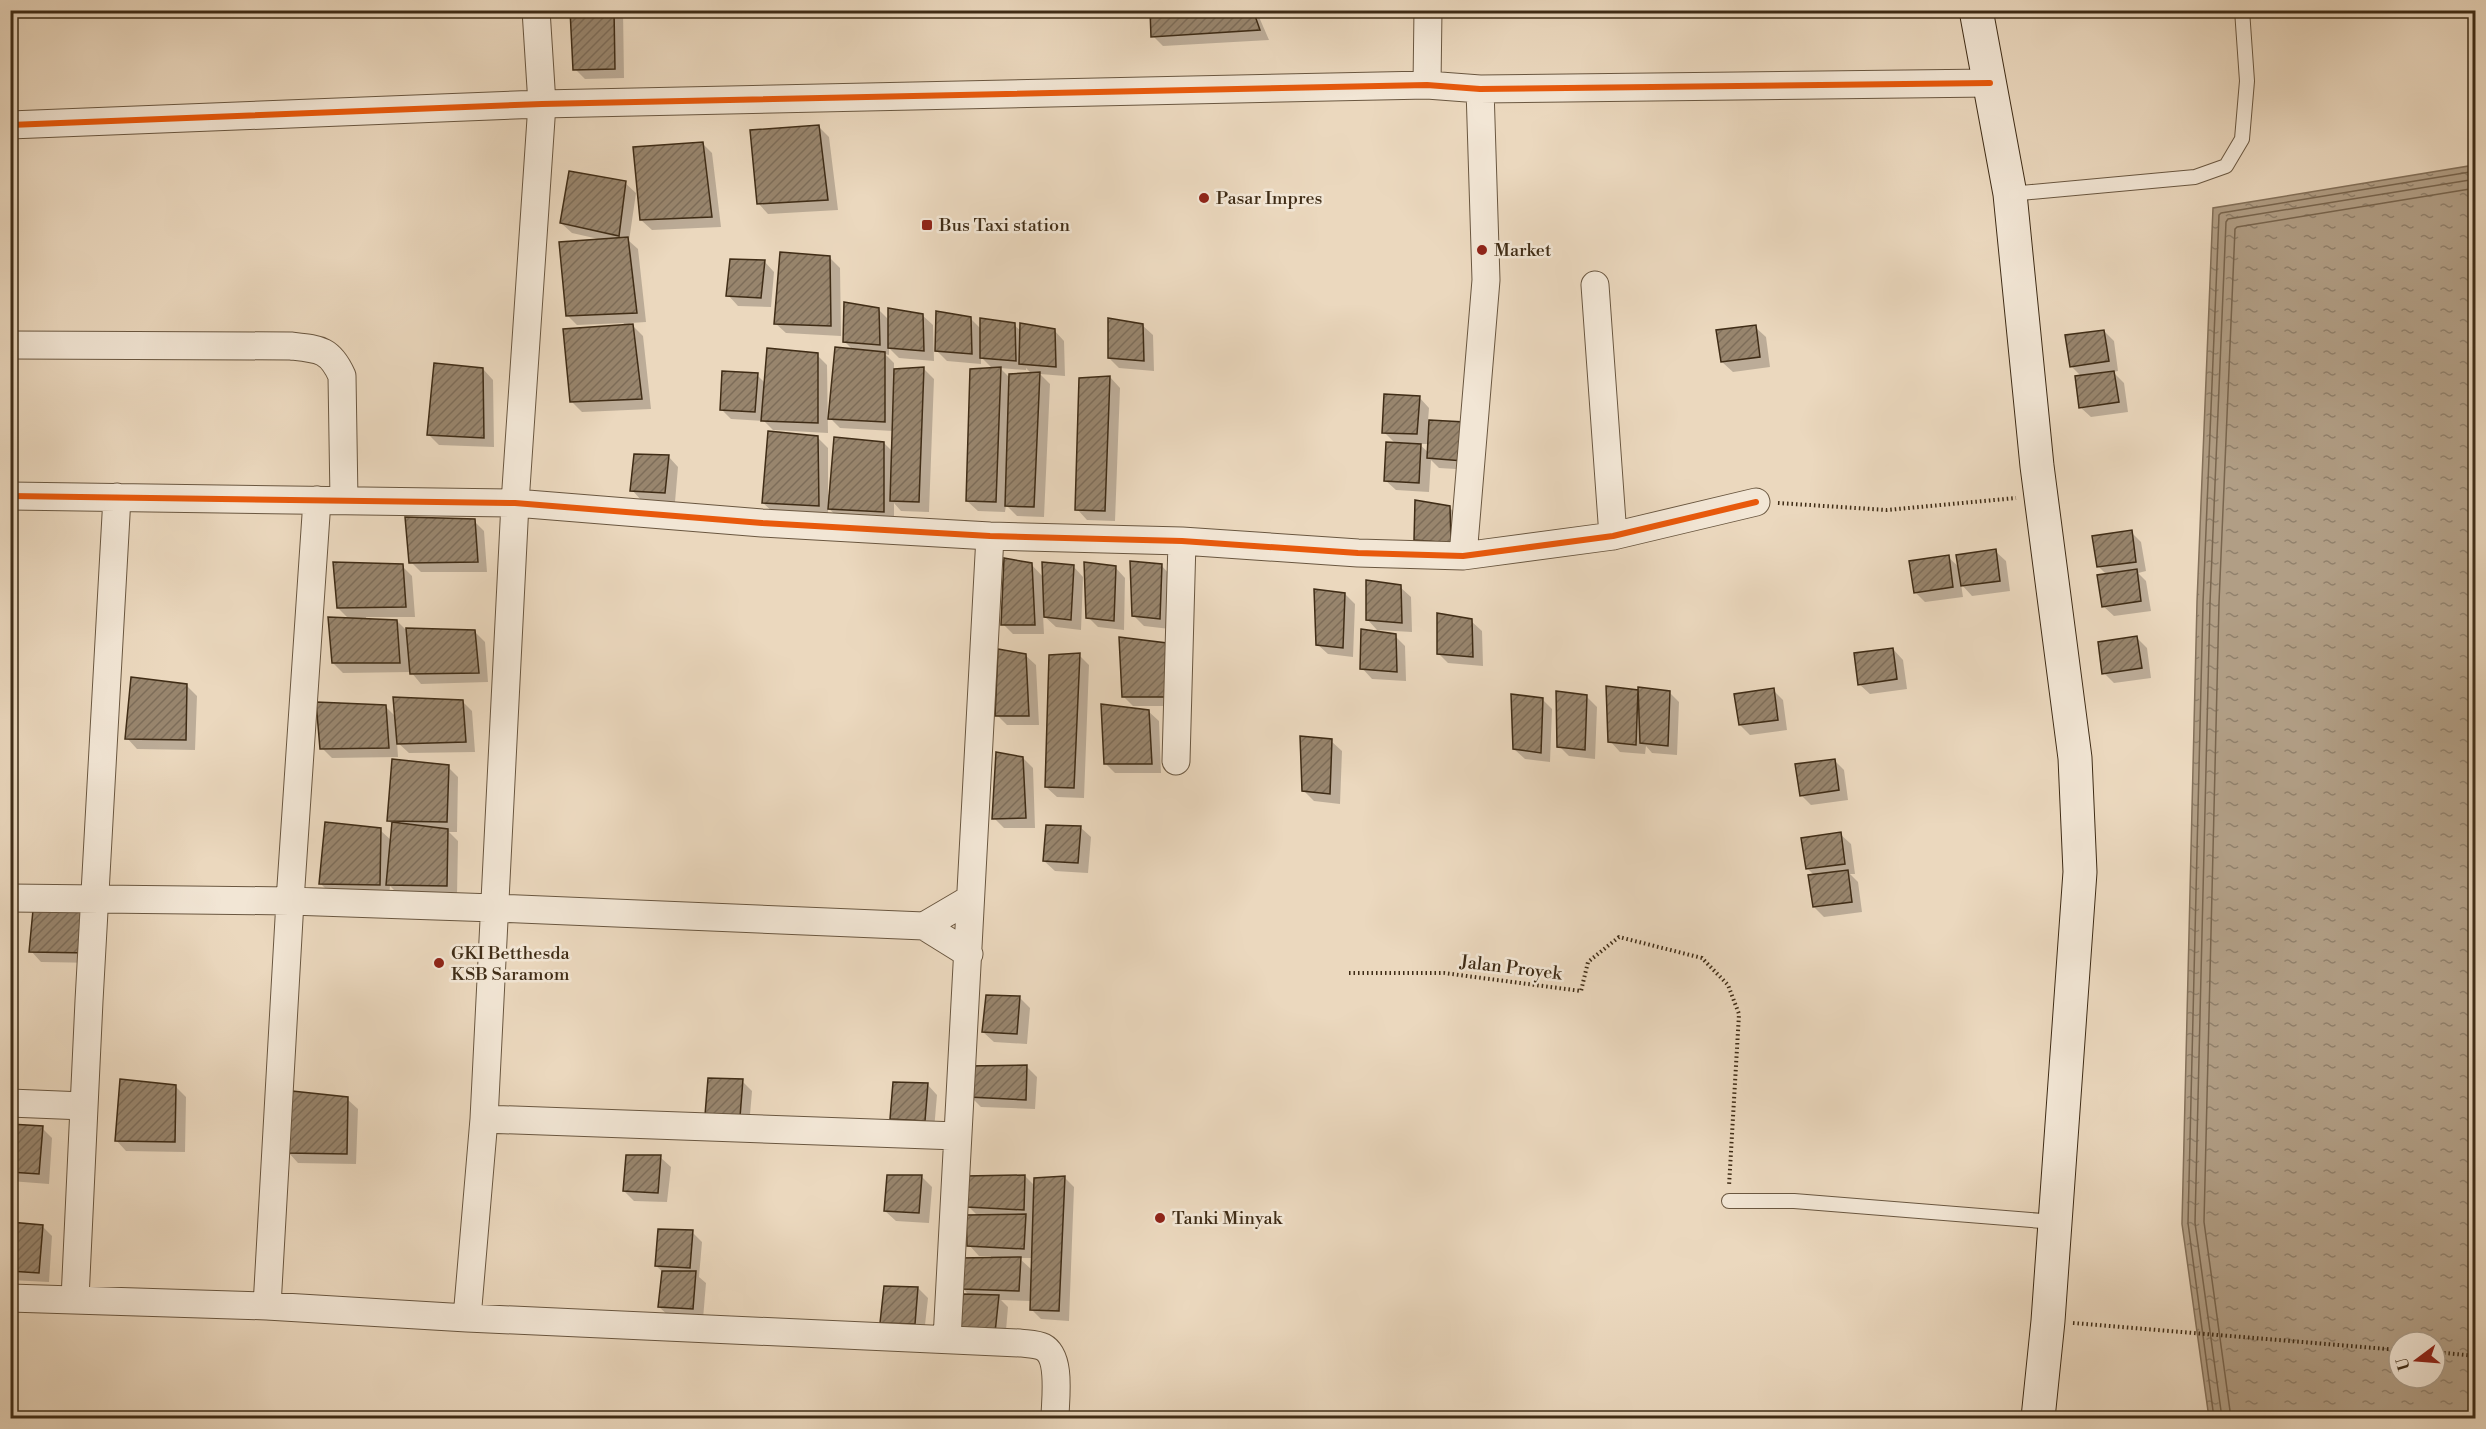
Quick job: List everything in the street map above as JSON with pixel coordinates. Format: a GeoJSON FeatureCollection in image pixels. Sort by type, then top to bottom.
{"type":"FeatureCollection","features":[{"type":"Feature","properties":{"kind":"main road"},"geometry":{"type":"LineString","coordinates":[[1976,10],[2010,194],[2041,496],[2075,758],[2080,872],[2048,1321],[2037,1419]]}},
{"type":"Feature","properties":{"kind":"street"},"geometry":{"type":"LineString","coordinates":[[467,1318],[484,1119],[515,502],[542,104],[536,10]]}},
{"type":"Feature","properties":{"kind":"street"},"geometry":{"type":"LineString","coordinates":[[1427,85],[1428,10]]}},
{"type":"Feature","properties":{"kind":"street"},"geometry":{"type":"LineString","coordinates":[[10,125],[542,104],[1427,85],[1480,89],[1990,83]]}},
{"type":"Feature","properties":{"kind":"street"},"geometry":{"type":"LineString","coordinates":[[1463,556],[1486,280],[1480,89]]}},
{"type":"Feature","properties":{"kind":"street"},"geometry":{"type":"LineString","coordinates":[[1595,285],[1613,536]]}},
{"type":"Feature","properties":{"kind":"street"},"geometry":{"type":"LineString","coordinates":[[10,345],[291,346],[326,353],[335,361],[342,376],[344,500]]}},
{"type":"Feature","properties":{"kind":"street"},"geometry":{"type":"LineString","coordinates":[[10,495],[515,502],[762,523],[990,536],[1182,541],[1358,553],[1463,556],[1613,536],[1756,502]]}},
{"type":"Feature","properties":{"kind":"street"},"geometry":{"type":"LineString","coordinates":[[75,1299],[117,497]]}},
{"type":"Feature","properties":{"kind":"street"},"geometry":{"type":"LineString","coordinates":[[267,1306],[290,901],[317,500]]}},
{"type":"Feature","properties":{"kind":"street"},"geometry":{"type":"LineString","coordinates":[[947,1339],[990,536]]}},
{"type":"Feature","properties":{"kind":"street"},"geometry":{"type":"LineString","coordinates":[[1176,761],[1182,541]]}},
{"type":"Feature","properties":{"kind":"street"},"geometry":{"type":"LineString","coordinates":[[10,898],[290,901],[924,926],[969,954]]}},
{"type":"Feature","properties":{"kind":"street"},"geometry":{"type":"LineString","coordinates":[[924,926],[970,899]]}},
{"type":"Feature","properties":{"kind":"street"},"geometry":{"type":"LineString","coordinates":[[10,1103],[84,1106]]}},
{"type":"Feature","properties":{"kind":"street"},"geometry":{"type":"LineString","coordinates":[[484,1119],[957,1136]]}},
{"type":"Feature","properties":{"kind":"street"},"geometry":{"type":"LineString","coordinates":[[10,1298],[267,1306],[467,1318],[1020,1343],[1042,1347],[1055,1365],[1055,1419]]}},
{"type":"Feature","properties":{"kind":"lane"},"geometry":{"type":"LineString","coordinates":[[2010,194],[2195,177],[2226,166],[2242,139],[2247,81],[2242,10]]}},
{"type":"Feature","properties":{"kind":"lane"},"geometry":{"type":"LineString","coordinates":[[1729,1202],[1794,1201],[2055,1222]]}},
{"type":"Feature","properties":{"kind":"path"},"geometry":{"type":"LineString","coordinates":[[1756,502],[1887,510],[2041,496]]}},
{"type":"Feature","properties":{"kind":"path"},"geometry":{"type":"LineString","coordinates":[[2048,1321],[2387,1349]]}},
{"type":"Feature","properties":{"kind":"path"},"geometry":{"type":"LineString","coordinates":[[2447,1353],[2475,1356]]}},
{"type":"Feature","properties":{"kind":"water"},"geometry":{"type":"Polygon","coordinates":[[[2475,165],[2475,1418],[2209,1418],[2182,1224],[2197,602],[2213,208],[2475,165]]]}},
{"type":"Feature","properties":{"kind":"building"},"geometry":{"type":"Polygon","coordinates":[[[570,10],[614,10],[615,69],[573,70],[570,10]]]}},
{"type":"Feature","properties":{"kind":"building"},"geometry":{"type":"Polygon","coordinates":[[[1150,10],[1253,10],[1260,30],[1151,37],[1150,10]]]}},
{"type":"Feature","properties":{"kind":"building"},"geometry":{"type":"Polygon","coordinates":[[[819,125],[828,200],[757,204],[750,130],[819,125]]]}},
{"type":"Feature","properties":{"kind":"building"},"geometry":{"type":"Polygon","coordinates":[[[703,142],[712,217],[640,220],[633,147],[703,142]]]}},
{"type":"Feature","properties":{"kind":"building"},"geometry":{"type":"Polygon","coordinates":[[[569,171],[626,181],[619,236],[560,223],[569,171]]]}},
{"type":"Feature","properties":{"kind":"building"},"geometry":{"type":"Polygon","coordinates":[[[628,237],[637,313],[566,316],[559,242],[628,237]]]}},
{"type":"Feature","properties":{"kind":"building"},"geometry":{"type":"Polygon","coordinates":[[[780,252],[830,256],[831,326],[774,324],[780,252]]]}},
{"type":"Feature","properties":{"kind":"building"},"geometry":{"type":"Polygon","coordinates":[[[730,259],[765,260],[761,298],[726,296],[730,259]]]}},
{"type":"Feature","properties":{"kind":"building"},"geometry":{"type":"Polygon","coordinates":[[[844,302],[879,308],[880,345],[843,342],[844,302]]]}},
{"type":"Feature","properties":{"kind":"building"},"geometry":{"type":"Polygon","coordinates":[[[888,308],[923,314],[924,351],[888,348],[888,308]]]}},
{"type":"Feature","properties":{"kind":"building"},"geometry":{"type":"Polygon","coordinates":[[[936,311],[971,317],[972,354],[935,351],[936,311]]]}},
{"type":"Feature","properties":{"kind":"building"},"geometry":{"type":"Polygon","coordinates":[[[980,318],[1015,323],[1016,361],[980,358],[980,318]]]}},
{"type":"Feature","properties":{"kind":"building"},"geometry":{"type":"Polygon","coordinates":[[[1108,318],[1143,324],[1144,361],[1108,358],[1108,318]]]}},
{"type":"Feature","properties":{"kind":"building"},"geometry":{"type":"Polygon","coordinates":[[[1020,323],[1055,329],[1056,367],[1019,364],[1020,323]]]}},
{"type":"Feature","properties":{"kind":"building"},"geometry":{"type":"Polygon","coordinates":[[[633,324],[642,399],[570,402],[563,329],[633,324]]]}},
{"type":"Feature","properties":{"kind":"building"},"geometry":{"type":"Polygon","coordinates":[[[1756,325],[1760,357],[1721,362],[1716,330],[1756,325]]]}},
{"type":"Feature","properties":{"kind":"building"},"geometry":{"type":"Polygon","coordinates":[[[2104,330],[2109,361],[2070,367],[2065,335],[2104,330]]]}},
{"type":"Feature","properties":{"kind":"building"},"geometry":{"type":"Polygon","coordinates":[[[835,347],[885,352],[885,422],[828,419],[835,347]]]}},
{"type":"Feature","properties":{"kind":"building"},"geometry":{"type":"Polygon","coordinates":[[[767,348],[818,353],[818,423],[761,421],[767,348]]]}},
{"type":"Feature","properties":{"kind":"building"},"geometry":{"type":"Polygon","coordinates":[[[434,363],[483,368],[484,438],[427,435],[434,363]]]}},
{"type":"Feature","properties":{"kind":"building"},"geometry":{"type":"Polygon","coordinates":[[[924,367],[919,502],[890,501],[894,369],[924,367]]]}},
{"type":"Feature","properties":{"kind":"building"},"geometry":{"type":"Polygon","coordinates":[[[1001,367],[996,502],[966,501],[970,369],[1001,367]]]}},
{"type":"Feature","properties":{"kind":"building"},"geometry":{"type":"Polygon","coordinates":[[[722,371],[758,373],[755,412],[720,410],[722,371]]]}},
{"type":"Feature","properties":{"kind":"building"},"geometry":{"type":"Polygon","coordinates":[[[2114,371],[2119,402],[2079,408],[2075,376],[2114,371]]]}},
{"type":"Feature","properties":{"kind":"building"},"geometry":{"type":"Polygon","coordinates":[[[1040,372],[1034,507],[1005,506],[1009,374],[1040,372]]]}},
{"type":"Feature","properties":{"kind":"building"},"geometry":{"type":"Polygon","coordinates":[[[1110,376],[1105,511],[1075,510],[1079,378],[1110,376]]]}},
{"type":"Feature","properties":{"kind":"building"},"geometry":{"type":"Polygon","coordinates":[[[1384,394],[1420,396],[1417,434],[1382,433],[1384,394]]]}},
{"type":"Feature","properties":{"kind":"building"},"geometry":{"type":"Polygon","coordinates":[[[1429,420],[1465,422],[1463,461],[1427,458],[1429,420]]]}},
{"type":"Feature","properties":{"kind":"building"},"geometry":{"type":"Polygon","coordinates":[[[768,431],[818,436],[819,506],[762,503],[768,431]]]}},
{"type":"Feature","properties":{"kind":"building"},"geometry":{"type":"Polygon","coordinates":[[[834,437],[884,442],[884,512],[828,509],[834,437]]]}},
{"type":"Feature","properties":{"kind":"building"},"geometry":{"type":"Polygon","coordinates":[[[1386,442],[1421,444],[1419,483],[1384,481],[1386,442]]]}},
{"type":"Feature","properties":{"kind":"building"},"geometry":{"type":"Polygon","coordinates":[[[634,454],[669,455],[665,493],[630,491],[634,454]]]}},
{"type":"Feature","properties":{"kind":"building"},"geometry":{"type":"Polygon","coordinates":[[[1415,500],[1450,506],[1451,543],[1414,540],[1415,500]]]}},
{"type":"Feature","properties":{"kind":"building"},"geometry":{"type":"Polygon","coordinates":[[[405,517],[475,519],[478,562],[409,563],[405,517]]]}},
{"type":"Feature","properties":{"kind":"building"},"geometry":{"type":"Polygon","coordinates":[[[2132,530],[2136,562],[2097,567],[2092,536],[2132,530]]]}},
{"type":"Feature","properties":{"kind":"building"},"geometry":{"type":"Polygon","coordinates":[[[1996,549],[2000,581],[1961,586],[1956,555],[1996,549]]]}},
{"type":"Feature","properties":{"kind":"building"},"geometry":{"type":"Polygon","coordinates":[[[1949,555],[1953,587],[1914,593],[1909,561],[1949,555]]]}},
{"type":"Feature","properties":{"kind":"building"},"geometry":{"type":"Polygon","coordinates":[[[1004,558],[1032,563],[1035,625],[1001,625],[1004,558]]]}},
{"type":"Feature","properties":{"kind":"building"},"geometry":{"type":"Polygon","coordinates":[[[1130,561],[1162,564],[1160,619],[1132,616],[1130,561]]]}},
{"type":"Feature","properties":{"kind":"building"},"geometry":{"type":"Polygon","coordinates":[[[333,562],[403,564],[406,607],[337,608],[333,562]]]}},
{"type":"Feature","properties":{"kind":"building"},"geometry":{"type":"Polygon","coordinates":[[[1042,562],[1074,565],[1071,620],[1044,617],[1042,562]]]}},
{"type":"Feature","properties":{"kind":"building"},"geometry":{"type":"Polygon","coordinates":[[[1084,562],[1116,566],[1114,621],[1086,618],[1084,562]]]}},
{"type":"Feature","properties":{"kind":"building"},"geometry":{"type":"Polygon","coordinates":[[[2137,569],[2141,601],[2102,607],[2097,575],[2137,569]]]}},
{"type":"Feature","properties":{"kind":"building"},"geometry":{"type":"Polygon","coordinates":[[[1366,580],[1401,585],[1402,623],[1366,620],[1366,580]]]}},
{"type":"Feature","properties":{"kind":"building"},"geometry":{"type":"Polygon","coordinates":[[[1314,589],[1345,593],[1343,648],[1316,645],[1314,589]]]}},
{"type":"Feature","properties":{"kind":"building"},"geometry":{"type":"Polygon","coordinates":[[[1437,613],[1472,619],[1473,657],[1437,654],[1437,613]]]}},
{"type":"Feature","properties":{"kind":"building"},"geometry":{"type":"Polygon","coordinates":[[[328,617],[397,620],[400,663],[332,663],[328,617]]]}},
{"type":"Feature","properties":{"kind":"building"},"geometry":{"type":"Polygon","coordinates":[[[406,628],[475,630],[479,673],[410,674],[406,628]]]}},
{"type":"Feature","properties":{"kind":"building"},"geometry":{"type":"Polygon","coordinates":[[[1361,629],[1396,634],[1397,672],[1360,669],[1361,629]]]}},
{"type":"Feature","properties":{"kind":"building"},"geometry":{"type":"Polygon","coordinates":[[[2137,636],[2142,668],[2102,674],[2098,642],[2137,636]]]}},
{"type":"Feature","properties":{"kind":"building"},"geometry":{"type":"Polygon","coordinates":[[[1119,637],[1167,643],[1170,697],[1122,697],[1119,637]]]}},
{"type":"Feature","properties":{"kind":"building"},"geometry":{"type":"Polygon","coordinates":[[[1893,648],[1897,679],[1858,685],[1854,653],[1893,648]]]}},
{"type":"Feature","properties":{"kind":"building"},"geometry":{"type":"Polygon","coordinates":[[[998,649],[1026,654],[1029,716],[995,716],[998,649]]]}},
{"type":"Feature","properties":{"kind":"building"},"geometry":{"type":"Polygon","coordinates":[[[1080,653],[1074,788],[1045,787],[1049,655],[1080,653]]]}},
{"type":"Feature","properties":{"kind":"building"},"geometry":{"type":"Polygon","coordinates":[[[131,677],[187,684],[186,740],[125,739],[131,677]]]}},
{"type":"Feature","properties":{"kind":"building"},"geometry":{"type":"Polygon","coordinates":[[[1606,686],[1638,690],[1636,745],[1608,742],[1606,686]]]}},
{"type":"Feature","properties":{"kind":"building"},"geometry":{"type":"Polygon","coordinates":[[[1638,687],[1670,691],[1668,746],[1640,743],[1638,687]]]}},
{"type":"Feature","properties":{"kind":"building"},"geometry":{"type":"Polygon","coordinates":[[[1774,688],[1778,720],[1739,725],[1734,694],[1774,688]]]}},
{"type":"Feature","properties":{"kind":"building"},"geometry":{"type":"Polygon","coordinates":[[[1556,691],[1587,695],[1585,750],[1557,747],[1556,691]]]}},
{"type":"Feature","properties":{"kind":"building"},"geometry":{"type":"Polygon","coordinates":[[[1511,694],[1543,698],[1541,753],[1513,749],[1511,694]]]}},
{"type":"Feature","properties":{"kind":"building"},"geometry":{"type":"Polygon","coordinates":[[[393,697],[463,700],[466,742],[397,744],[393,697]]]}},
{"type":"Feature","properties":{"kind":"building"},"geometry":{"type":"Polygon","coordinates":[[[316,702],[386,705],[389,748],[320,749],[316,702]]]}},
{"type":"Feature","properties":{"kind":"building"},"geometry":{"type":"Polygon","coordinates":[[[1101,704],[1149,710],[1152,764],[1104,764],[1101,704]]]}},
{"type":"Feature","properties":{"kind":"building"},"geometry":{"type":"Polygon","coordinates":[[[1300,736],[1332,739],[1330,794],[1302,791],[1300,736]]]}},
{"type":"Feature","properties":{"kind":"building"},"geometry":{"type":"Polygon","coordinates":[[[996,752],[1023,757],[1026,818],[992,819],[996,752]]]}},
{"type":"Feature","properties":{"kind":"building"},"geometry":{"type":"Polygon","coordinates":[[[392,759],[449,765],[447,822],[387,821],[392,759]]]}},
{"type":"Feature","properties":{"kind":"building"},"geometry":{"type":"Polygon","coordinates":[[[1835,759],[1839,790],[1800,796],[1795,764],[1835,759]]]}},
{"type":"Feature","properties":{"kind":"building"},"geometry":{"type":"Polygon","coordinates":[[[325,822],[381,828],[380,885],[319,884],[325,822]]]}},
{"type":"Feature","properties":{"kind":"building"},"geometry":{"type":"Polygon","coordinates":[[[392,822],[448,829],[447,886],[386,885],[392,822]]]}},
{"type":"Feature","properties":{"kind":"building"},"geometry":{"type":"Polygon","coordinates":[[[1046,825],[1081,826],[1078,863],[1043,861],[1046,825]]]}},
{"type":"Feature","properties":{"kind":"building"},"geometry":{"type":"Polygon","coordinates":[[[1841,832],[1845,864],[1806,869],[1801,838],[1841,832]]]}},
{"type":"Feature","properties":{"kind":"building"},"geometry":{"type":"Polygon","coordinates":[[[1848,870],[1852,902],[1813,907],[1808,875],[1848,870]]]}},
{"type":"Feature","properties":{"kind":"building"},"geometry":{"type":"Polygon","coordinates":[[[35,889],[91,896],[90,953],[29,952],[35,889]]]}},
{"type":"Feature","properties":{"kind":"building"},"geometry":{"type":"Polygon","coordinates":[[[986,995],[1020,996],[1017,1034],[982,1032],[986,995]]]}},
{"type":"Feature","properties":{"kind":"building"},"geometry":{"type":"Polygon","coordinates":[[[1027,1065],[1026,1100],[969,1097],[967,1066],[1027,1065]]]}},
{"type":"Feature","properties":{"kind":"building"},"geometry":{"type":"Polygon","coordinates":[[[708,1078],[743,1079],[740,1117],[705,1115],[708,1078]]]}},
{"type":"Feature","properties":{"kind":"building"},"geometry":{"type":"Polygon","coordinates":[[[120,1079],[176,1085],[175,1142],[115,1141],[120,1079]]]}},
{"type":"Feature","properties":{"kind":"building"},"geometry":{"type":"Polygon","coordinates":[[[893,1082],[928,1083],[925,1121],[890,1119],[893,1082]]]}},
{"type":"Feature","properties":{"kind":"building"},"geometry":{"type":"Polygon","coordinates":[[[292,1091],[348,1097],[347,1154],[286,1153],[292,1091]]]}},
{"type":"Feature","properties":{"kind":"building"},"geometry":{"type":"Polygon","coordinates":[[[10,1124],[43,1126],[39,1174],[10,1172],[10,1124]]]}},
{"type":"Feature","properties":{"kind":"building"},"geometry":{"type":"Polygon","coordinates":[[[626,1155],[661,1155],[658,1193],[623,1191],[626,1155]]]}},
{"type":"Feature","properties":{"kind":"building"},"geometry":{"type":"Polygon","coordinates":[[[887,1175],[922,1175],[919,1213],[884,1211],[887,1175]]]}},
{"type":"Feature","properties":{"kind":"building"},"geometry":{"type":"Polygon","coordinates":[[[1025,1175],[1024,1210],[967,1207],[965,1176],[1025,1175]]]}},
{"type":"Feature","properties":{"kind":"building"},"geometry":{"type":"Polygon","coordinates":[[[1065,1176],[1059,1311],[1030,1310],[1034,1178],[1065,1176]]]}},
{"type":"Feature","properties":{"kind":"building"},"geometry":{"type":"Polygon","coordinates":[[[1026,1214],[1024,1249],[967,1246],[966,1215],[1026,1214]]]}},
{"type":"Feature","properties":{"kind":"building"},"geometry":{"type":"Polygon","coordinates":[[[10,1222],[43,1225],[39,1273],[10,1271],[10,1222]]]}},
{"type":"Feature","properties":{"kind":"building"},"geometry":{"type":"Polygon","coordinates":[[[658,1229],[693,1230],[690,1268],[655,1266],[658,1229]]]}},
{"type":"Feature","properties":{"kind":"building"},"geometry":{"type":"Polygon","coordinates":[[[1021,1257],[1019,1291],[962,1289],[960,1258],[1021,1257]]]}},
{"type":"Feature","properties":{"kind":"building"},"geometry":{"type":"Polygon","coordinates":[[[662,1271],[696,1271],[693,1309],[658,1307],[662,1271]]]}},
{"type":"Feature","properties":{"kind":"building"},"geometry":{"type":"Polygon","coordinates":[[[884,1286],[918,1287],[915,1324],[880,1323],[884,1286]]]}},
{"type":"Feature","properties":{"kind":"building"},"geometry":{"type":"Polygon","coordinates":[[[963,1294],[999,1295],[995,1333],[960,1331],[963,1294]]]}},
{"type":"Feature","properties":{"kind":"cycle path"},"geometry":{"type":"LineString","coordinates":[[10,125],[542,104],[1427,85],[1480,89],[1990,83]]}},
{"type":"Feature","properties":{"kind":"cycle path"},"geometry":{"type":"LineString","coordinates":[[10,496],[515,503],[762,523],[990,536],[1182,541],[1358,553],[1463,556],[1613,536],[1756,502]]}},
{"type":"Feature","properties":{"kind":"place","name":"Pasar Impres"},"geometry":{"type":"Point","coordinates":[1204,198]}},
{"type":"Feature","properties":{"kind":"place","name":"Bus Taxi station"},"geometry":{"type":"Point","coordinates":[927,225]}},
{"type":"Feature","properties":{"kind":"place","name":"Market"},"geometry":{"type":"Point","coordinates":[1482,250]}},
{"type":"Feature","properties":{"kind":"place","name":"GKI Betthesda KSB Saramom"},"geometry":{"type":"Point","coordinates":[439,963]}},
{"type":"Feature","properties":{"kind":"place","name":"Tanki Minyak"},"geometry":{"type":"Point","coordinates":[1160,1218]}}]}
